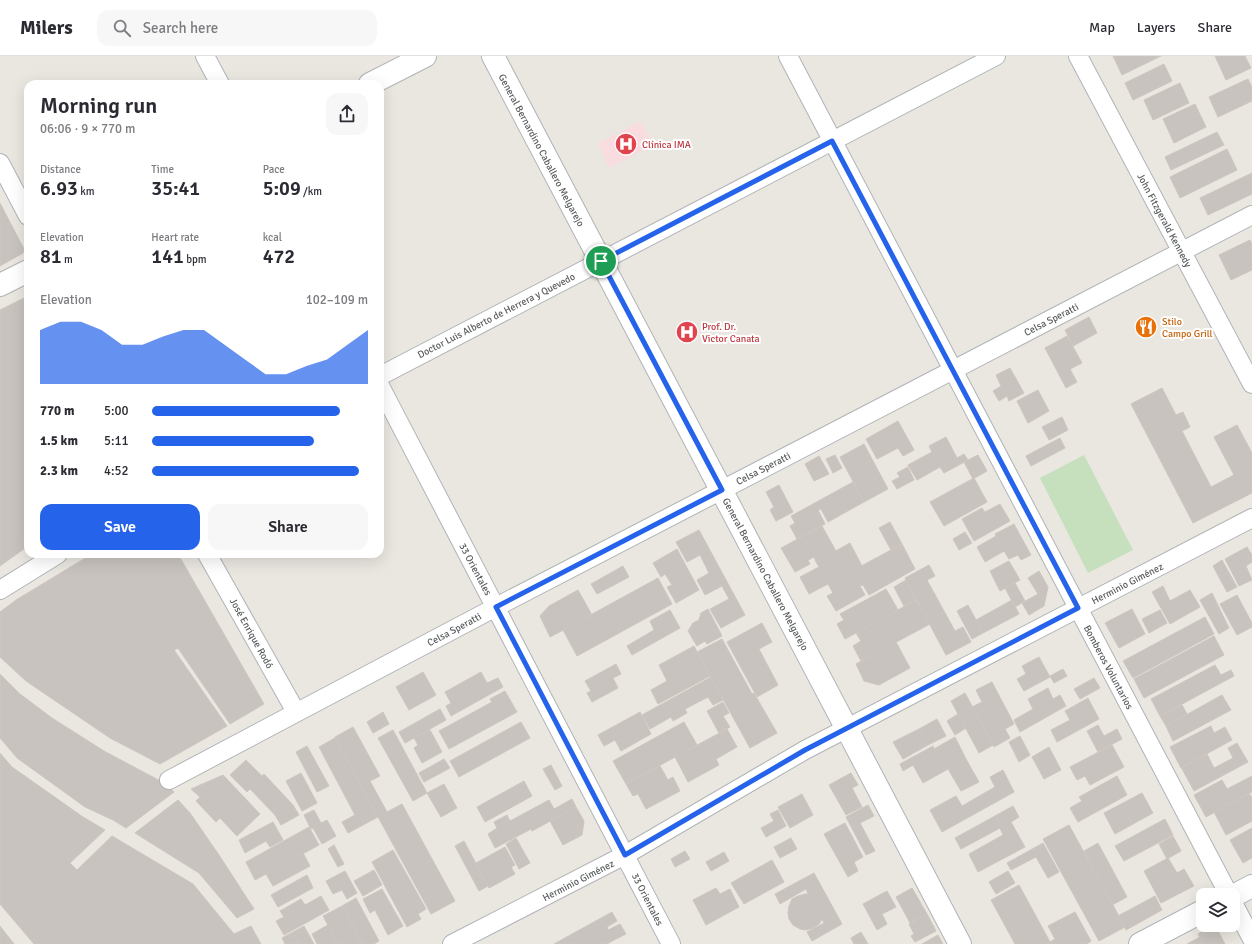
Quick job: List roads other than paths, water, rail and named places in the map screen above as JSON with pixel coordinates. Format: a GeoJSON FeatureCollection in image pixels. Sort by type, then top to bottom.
{"type":"FeatureCollection","features":[{"type":"Feature","properties":{"kind":"street"},"geometry":{"type":"LineString","coordinates":[[205,56],[218,80]]}},
{"type":"Feature","properties":{"kind":"street"},"geometry":{"type":"LineString","coordinates":[[378,80],[425,56]]}},
{"type":"Feature","properties":{"kind":"street","name":"General Bernardino Caballero Melgarejo"},"geometry":{"type":"LineString","coordinates":[[493,56],[960,944]]}},
{"type":"Feature","properties":{"kind":"street","name":"Bomberos Voluntarios"},"geometry":{"type":"LineString","coordinates":[[788,56],[1225,888]]}},
{"type":"Feature","properties":{"kind":"street","name":"Doctor Luis Alberto de Herrera y Quevedo"},"geometry":{"type":"LineString","coordinates":[[384,374],[996,56]]}},
{"type":"Feature","properties":{"kind":"street","name":"John Fitzgerald Kennedy"},"geometry":{"type":"LineString","coordinates":[[1078,56],[1252,384]]}},
{"type":"Feature","properties":{"kind":"street"},"geometry":{"type":"LineString","coordinates":[[0,163],[24,208]]}},
{"type":"Feature","properties":{"kind":"street","name":"Celsa Speratti"},"geometry":{"type":"LineString","coordinates":[[169,780],[496,607],[1252,215]]}},
{"type":"Feature","properties":{"kind":"street"},"geometry":{"type":"LineString","coordinates":[[0,285],[24,273]]}},
{"type":"Feature","properties":{"kind":"street","name":"33 Orientales"},"geometry":{"type":"LineString","coordinates":[[384,394],[671,944]]}},
{"type":"Feature","properties":{"kind":"street","name":"Herminio Giménez"},"geometry":{"type":"LineString","coordinates":[[452,944],[625,855],[805,750],[1252,518]]}},
{"type":"Feature","properties":{"kind":"street"},"geometry":{"type":"LineString","coordinates":[[0,590],[52,558]]}},
{"type":"Feature","properties":{"kind":"street","name":"José Enrique Rodó"},"geometry":{"type":"LineString","coordinates":[[209,558],[296,712]]}},
{"type":"Feature","properties":{"kind":"street"},"geometry":{"type":"LineString","coordinates":[[1240,892],[1252,886]]}},
{"type":"Feature","properties":{"kind":"street"},"geometry":{"type":"LineString","coordinates":[[1140,944],[1196,915]]}},
{"type":"Feature","properties":{"kind":"street"},"geometry":{"type":"LineString","coordinates":[[1240,916],[1252,939]]}},
{"type":"Feature","properties":{"kind":"place","name":"Clínica IMA"},"geometry":{"type":"Point","coordinates":[626,144]}},
{"type":"Feature","properties":{"kind":"place","name":"Stilo Campo Grill"},"geometry":{"type":"Point","coordinates":[1146,327]}},
{"type":"Feature","properties":{"kind":"place","name":"Prof. Dr. Victor Canata"},"geometry":{"type":"Point","coordinates":[687,332]}}]}
